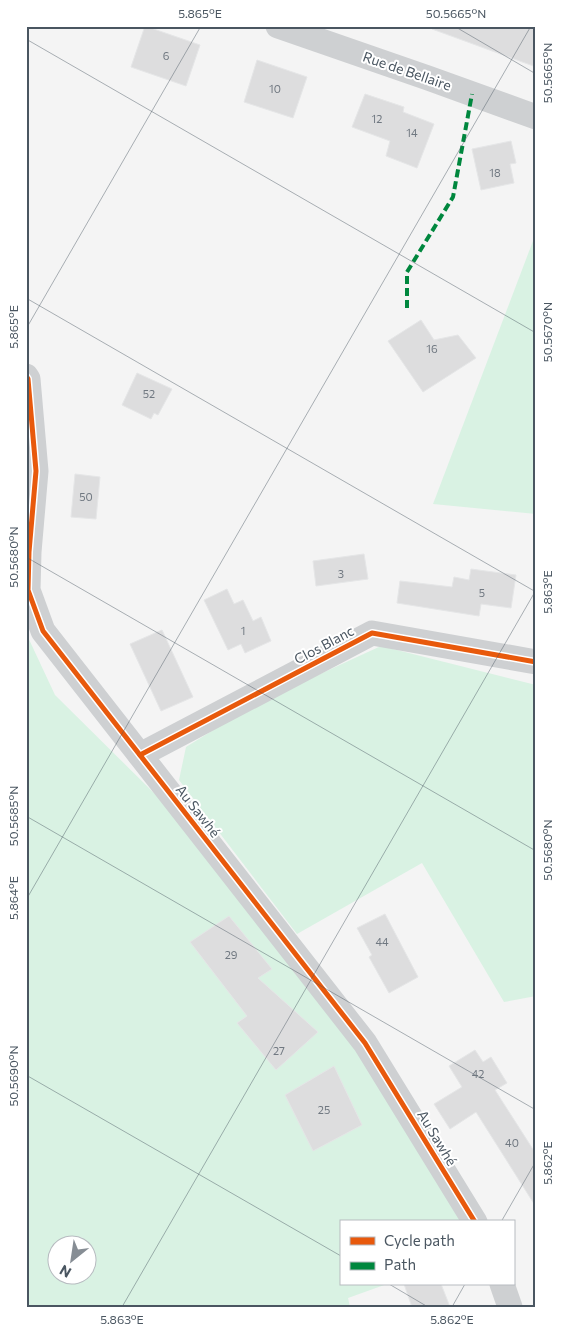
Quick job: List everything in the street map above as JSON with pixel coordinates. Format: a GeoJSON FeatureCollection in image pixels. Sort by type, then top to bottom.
{"type":"FeatureCollection","features":[{"type":"Feature","properties":{"kind":"street","name":"Rue de Bellaire"},"geometry":{"type":"LineString","coordinates":[[278,26],[536,117]]}},
{"type":"Feature","properties":{"kind":"street","name":"Au Sawhé"},"geometry":{"type":"LineString","coordinates":[[26,376],[28,379],[36,471],[29,552],[28,590],[43,630],[365,1043],[474,1220]]}},
{"type":"Feature","properties":{"kind":"street","name":"Clos Blanc"},"geometry":{"type":"LineString","coordinates":[[140,755],[372,633],[536,662]]}},
{"type":"Feature","properties":{"kind":"street"},"geometry":{"type":"LineString","coordinates":[[503,1286],[510,1307]]}},
{"type":"Feature","properties":{"kind":"green space"},"geometry":{"type":"Polygon","coordinates":[[[536,233],[536,514],[433,504],[536,233]]]}},
{"type":"Feature","properties":{"kind":"green space"},"geometry":{"type":"Polygon","coordinates":[[[26,633],[55,695],[156,795],[358,1039],[460,1220],[340,1220],[340,1286],[381,1286],[348,1298],[350,1307],[26,1307],[26,633]]]}},
{"type":"Feature","properties":{"kind":"green space"},"geometry":{"type":"Polygon","coordinates":[[[381,646],[536,685],[536,996],[504,1002],[422,863],[297,934],[179,780],[186,747],[257,703],[381,646]]]}},
{"type":"Feature","properties":{"kind":"building"},"geometry":{"type":"Polygon","coordinates":[[[145,26],[200,45],[186,86],[131,67],[145,26]]]}},
{"type":"Feature","properties":{"kind":"building"},"geometry":{"type":"Polygon","coordinates":[[[432,26],[536,26],[536,67],[432,29],[432,26]]]}},
{"type":"Feature","properties":{"kind":"building"},"geometry":{"type":"Polygon","coordinates":[[[257,60],[307,77],[293,118],[244,102],[257,60]]]}},
{"type":"Feature","properties":{"kind":"building"},"geometry":{"type":"Polygon","coordinates":[[[365,94],[404,107],[403,112],[434,124],[417,168],[386,156],[390,141],[352,127],[365,94]]]}},
{"type":"Feature","properties":{"kind":"building"},"geometry":{"type":"Polygon","coordinates":[[[511,141],[516,163],[510,164],[514,183],[481,190],[472,149],[511,141]]]}},
{"type":"Feature","properties":{"kind":"building"},"geometry":{"type":"Polygon","coordinates":[[[421,320],[434,340],[458,335],[476,358],[423,392],[388,341],[421,320]]]}},
{"type":"Feature","properties":{"kind":"building"},"geometry":{"type":"Polygon","coordinates":[[[137,373],[172,389],[158,415],[154,413],[151,419],[122,405],[137,373]]]}},
{"type":"Feature","properties":{"kind":"building"},"geometry":{"type":"Polygon","coordinates":[[[75,474],[100,477],[96,519],[71,517],[75,474]]]}},
{"type":"Feature","properties":{"kind":"building"},"geometry":{"type":"Polygon","coordinates":[[[364,554],[368,579],[316,586],[313,561],[364,554]]]}},
{"type":"Feature","properties":{"kind":"building"},"geometry":{"type":"Polygon","coordinates":[[[471,569],[516,575],[511,608],[481,604],[479,616],[397,603],[400,581],[452,587],[454,577],[469,580],[471,569]]]}},
{"type":"Feature","properties":{"kind":"building"},"geometry":{"type":"Polygon","coordinates":[[[227,589],[234,604],[243,600],[253,621],[261,617],[271,641],[245,653],[241,644],[228,650],[204,600],[227,589]]]}},
{"type":"Feature","properties":{"kind":"building"},"geometry":{"type":"Polygon","coordinates":[[[162,630],[193,697],[161,711],[130,644],[162,630]]]}},
{"type":"Feature","properties":{"kind":"building"},"geometry":{"type":"Polygon","coordinates":[[[385,914],[418,977],[389,993],[369,957],[372,955],[357,928],[385,914]]]}},
{"type":"Feature","properties":{"kind":"building"},"geometry":{"type":"Polygon","coordinates":[[[229,916],[272,969],[258,978],[318,1032],[276,1070],[237,1023],[247,1016],[190,942],[229,916]]]}},
{"type":"Feature","properties":{"kind":"building"},"geometry":{"type":"Polygon","coordinates":[[[475,1050],[483,1062],[491,1057],[507,1083],[495,1090],[536,1154],[536,1207],[476,1112],[450,1129],[434,1104],[462,1087],[449,1066],[475,1050]]]}},
{"type":"Feature","properties":{"kind":"building"},"geometry":{"type":"Polygon","coordinates":[[[334,1066],[362,1125],[313,1151],[285,1095],[334,1066]]]}},
{"type":"Feature","properties":{"kind":"building"},"geometry":{"type":"Polygon","coordinates":[[[405,1286],[442,1286],[450,1307],[412,1307],[405,1286]]]}},
{"type":"Feature","properties":{"kind":"marked path"},"geometry":{"type":"LineString","coordinates":[[407,308],[407,272],[453,197],[472,94]]}},
{"type":"Feature","properties":{"kind":"cycle path"},"geometry":{"type":"LineString","coordinates":[[26,376],[28,379],[36,471],[29,552],[28,590],[43,631],[365,1043],[474,1220]]}},
{"type":"Feature","properties":{"kind":"cycle path"},"geometry":{"type":"LineString","coordinates":[[140,755],[372,633],[536,662]]}}]}
